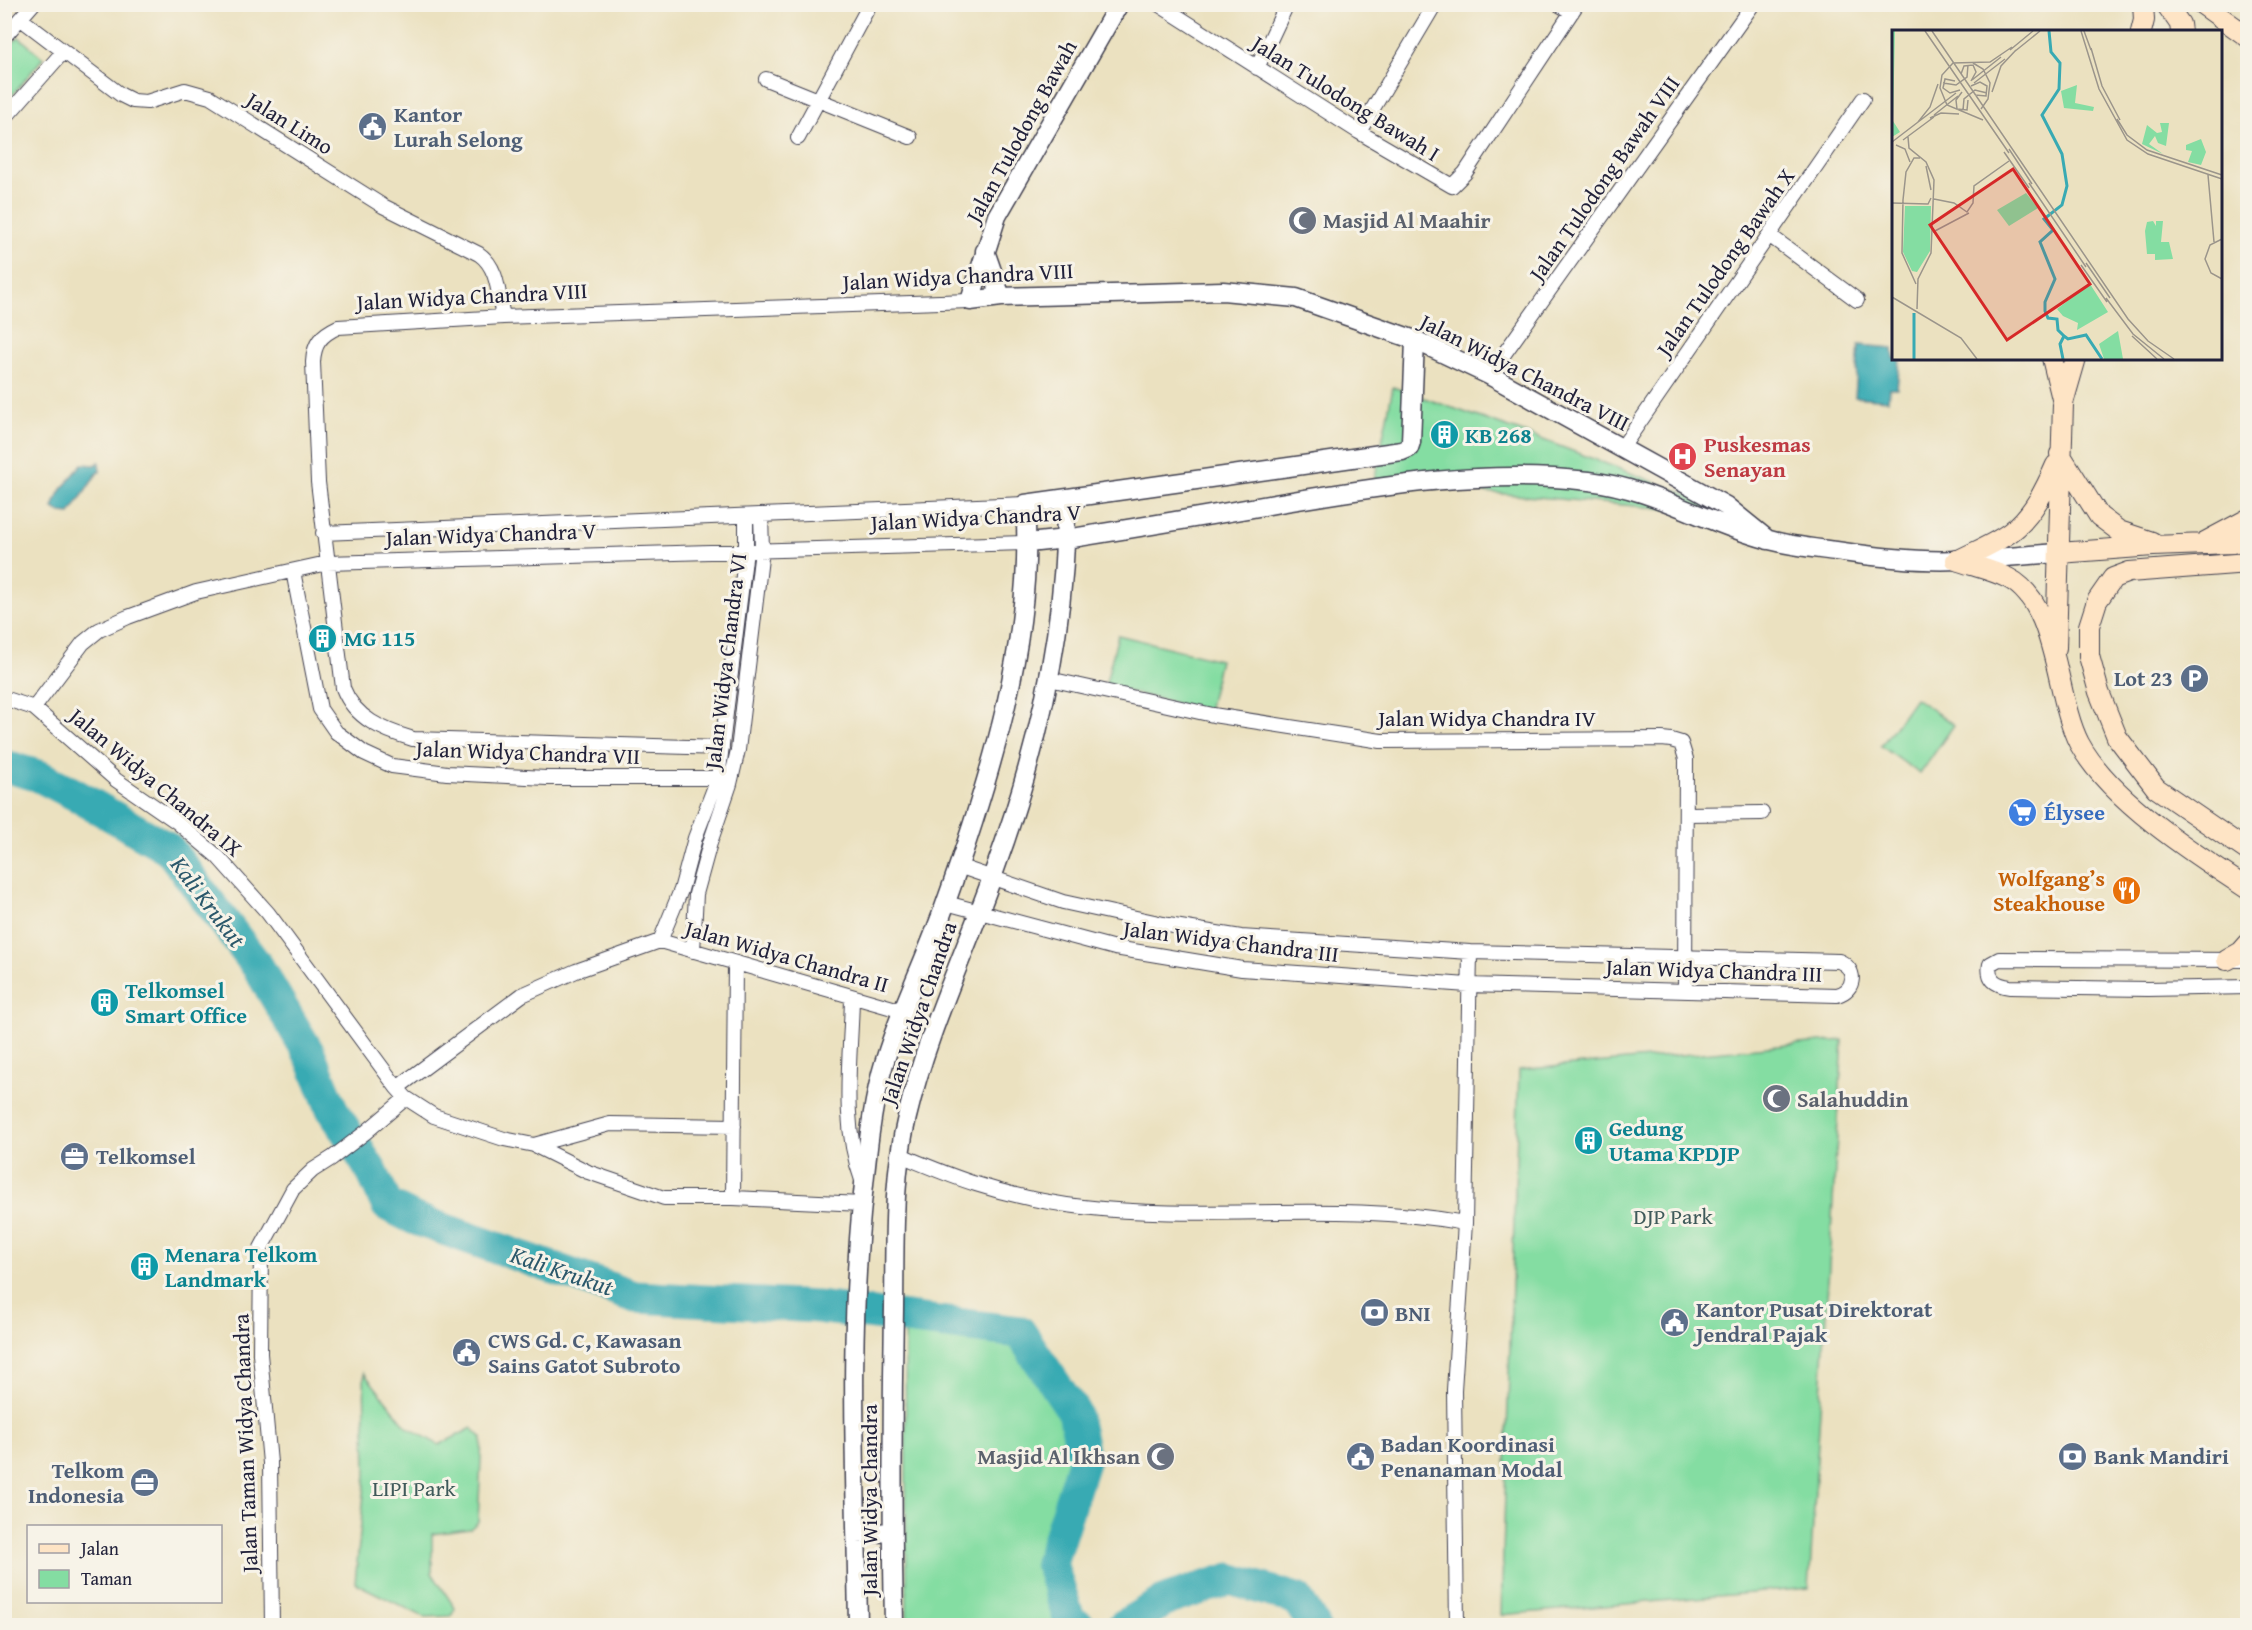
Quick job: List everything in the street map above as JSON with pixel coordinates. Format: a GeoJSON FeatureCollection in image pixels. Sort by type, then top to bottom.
{"type":"FeatureCollection","features":[{"type":"Feature","properties":{"kind":"main road"},"geometry":{"type":"LineString","coordinates":[[2142,30],[2145,20],[2143,4]]}},
{"type":"Feature","properties":{"kind":"main road"},"geometry":{"type":"LineString","coordinates":[[2166,4],[2180,24],[2181,30]]}},
{"type":"Feature","properties":{"kind":"main road"},"geometry":{"type":"LineString","coordinates":[[2202,4],[2247,38]]}},
{"type":"Feature","properties":{"kind":"main road"},"geometry":{"type":"LineString","coordinates":[[2052,360],[2063,403]]}},
{"type":"Feature","properties":{"kind":"main road"},"geometry":{"type":"LineString","coordinates":[[2055,660],[2063,403],[2075,360]]}},
{"type":"Feature","properties":{"kind":"main road"},"geometry":{"type":"LineString","coordinates":[[2060,454],[2099,516],[2119,531],[2163,546]]}},
{"type":"Feature","properties":{"kind":"main road"},"geometry":{"type":"LineString","coordinates":[[1958,560],[2013,530],[2034,506],[2047,485],[2060,454]]}},
{"type":"Feature","properties":{"kind":"main road"},"geometry":{"type":"LineString","coordinates":[[2201,545],[2247,519]]}},
{"type":"Feature","properties":{"kind":"main road"},"geometry":{"type":"LineString","coordinates":[[2059,553],[2233,543],[2247,538]]}},
{"type":"Feature","properties":{"kind":"main road"},"geometry":{"type":"LineString","coordinates":[[2226,564],[2247,553]]}},
{"type":"Feature","properties":{"kind":"main road"},"geometry":{"type":"LineString","coordinates":[[1958,560],[2009,579],[2037,605],[2055,660],[2067,710],[2079,742],[2100,772],[2142,814],[2247,889]]}},
{"type":"Feature","properties":{"kind":"main road"},"geometry":{"type":"LineString","coordinates":[[2247,563],[2129,572],[2113,578],[2097,601],[2089,626],[2089,656],[2099,693],[2116,737],[2156,788],[2247,851]]}},
{"type":"Feature","properties":{"kind":"main road"},"geometry":{"type":"LineString","coordinates":[[2226,875],[2247,897]]}},
{"type":"Feature","properties":{"kind":"main road"},"geometry":{"type":"LineString","coordinates":[[2226,960],[2241,952],[2247,944]]}},
{"type":"Feature","properties":{"kind":"street"},"geometry":{"type":"LineString","coordinates":[[4,36],[33,4]]}},
{"type":"Feature","properties":{"kind":"street"},"geometry":{"type":"LineString","coordinates":[[798,138],[870,4]]}},
{"type":"Feature","properties":{"kind":"street","name":"Jalan Tulodong Bawah"},"geometry":{"type":"LineString","coordinates":[[969,301],[997,216],[1119,4]]}},
{"type":"Feature","properties":{"kind":"street","name":"Jalan Tulodong Bawah I"},"geometry":{"type":"LineString","coordinates":[[1158,4],[1359,132],[1452,186],[1465,173],[1574,8]]}},
{"type":"Feature","properties":{"kind":"street"},"geometry":{"type":"LineString","coordinates":[[1257,68],[1287,4]]}},
{"type":"Feature","properties":{"kind":"street"},"geometry":{"type":"LineString","coordinates":[[1359,132],[1436,4]]}},
{"type":"Feature","properties":{"kind":"street"},"geometry":{"type":"LineString","coordinates":[[1558,4],[1574,8]]}},
{"type":"Feature","properties":{"kind":"street","name":"Jalan Tulodong Bawah VIII"},"geometry":{"type":"LineString","coordinates":[[1489,375],[1753,4]]}},
{"type":"Feature","properties":{"kind":"street","name":"Jalan Limo"},"geometry":{"type":"LineString","coordinates":[[21,19],[121,95],[147,102],[185,90],[210,97],[382,206],[479,254],[489,261],[493,269],[503,317]]}},
{"type":"Feature","properties":{"kind":"street"},"geometry":{"type":"LineString","coordinates":[[4,119],[63,52]]}},
{"type":"Feature","properties":{"kind":"street"},"geometry":{"type":"LineString","coordinates":[[766,79],[910,137]]}},
{"type":"Feature","properties":{"kind":"street","name":"Jalan Tulodong Bawah X"},"geometry":{"type":"LineString","coordinates":[[1622,449],[1863,99]]}},
{"type":"Feature","properties":{"kind":"street"},"geometry":{"type":"LineString","coordinates":[[1769,236],[1857,300]]}},
{"type":"Feature","properties":{"kind":"street","name":"Jalan Tulodong Bawah"},"geometry":{"type":"LineString","coordinates":[[985,251],[1001,297]]}},
{"type":"Feature","properties":{"kind":"street","name":"Jalan Widya Chandra VIII"},"geometry":{"type":"LineString","coordinates":[[327,563],[318,482],[313,362],[316,343],[326,333],[338,327],[503,317],[969,301],[1001,297],[1223,291],[1264,293],[1296,298],[1423,343],[1489,375],[1726,506],[1768,540]]}},
{"type":"Feature","properties":{"kind":"street","name":"Jalan Widya Chandra V"},"geometry":{"type":"LineString","coordinates":[[323,533],[1026,504],[1402,452],[1409,448],[1411,442],[1412,369],[1423,343]]}},
{"type":"Feature","properties":{"kind":"street","name":"Jalan Widya Chandra V"},"geometry":{"type":"LineString","coordinates":[[34,708],[83,643],[99,630],[196,591],[327,563],[1028,543],[1066,539],[1375,487],[1444,479],[1521,475],[1591,481],[1639,490],[1716,523],[1768,540],[1850,553],[1919,560],[1958,560],[2059,553]]}},
{"type":"Feature","properties":{"kind":"street"},"geometry":{"type":"LineString","coordinates":[[1672,503],[1680,482]]}},
{"type":"Feature","properties":{"kind":"street","name":"Jalan Widya Chandra"},"geometry":{"type":"LineString","coordinates":[[894,1626],[893,1356],[900,1155],[922,1062],[993,877],[1027,772],[1050,679],[1061,609],[1066,539],[1066,499]]}},
{"type":"Feature","properties":{"kind":"street","name":"Jalan Widya Chandra"},"geometry":{"type":"LineString","coordinates":[[858,1626],[856,1288],[862,1204],[871,1128],[881,1075],[903,1011],[946,903],[993,756],[1023,609],[1028,543],[1026,504]]}},
{"type":"Feature","properties":{"kind":"street","name":"Jalan Widya Chandra VI"},"geometry":{"type":"LineString","coordinates":[[693,951],[696,894],[730,784],[738,750],[762,550],[761,515]]}},
{"type":"Feature","properties":{"kind":"street","name":"Jalan Widya Chandra VI"},"geometry":{"type":"LineString","coordinates":[[660,941],[681,890],[695,838],[718,778],[746,551],[746,516]]}},
{"type":"Feature","properties":{"kind":"street","name":"Jalan Widya Chandra VII"},"geometry":{"type":"LineString","coordinates":[[327,563],[343,688],[349,702],[368,720],[390,732],[413,739],[722,748]]}},
{"type":"Feature","properties":{"kind":"street","name":"Jalan Widya Chandra VII"},"geometry":{"type":"LineString","coordinates":[[293,571],[320,709],[336,732],[364,753],[392,766],[447,773],[547,778],[718,778]]}},
{"type":"Feature","properties":{"kind":"street","name":"Jalan Widya Chandra IV"},"geometry":{"type":"LineString","coordinates":[[1050,679],[1213,715],[1381,741],[1671,740],[1681,743],[1686,759],[1685,990]]}},
{"type":"Feature","properties":{"kind":"street","name":"Jalan Widya Chandra IX"},"geometry":{"type":"LineString","coordinates":[[4,698],[34,708],[116,780],[177,822],[218,857],[268,913],[401,1093]]}},
{"type":"Feature","properties":{"kind":"street"},"geometry":{"type":"LineString","coordinates":[[1686,814],[1762,813]]}},
{"type":"Feature","properties":{"kind":"street","name":"Jalan Widya Chandra III"},"geometry":{"type":"LineString","coordinates":[[946,903],[1115,948],[1242,969],[1468,985],[1837,995],[1849,989],[1853,976],[1850,969],[1839,961],[1470,952],[1241,937],[1168,925],[1063,902],[958,866]]}},
{"type":"Feature","properties":{"kind":"street","name":"Jalan Widya Chandra II"},"geometry":{"type":"LineString","coordinates":[[660,941],[903,1011]]}},
{"type":"Feature","properties":{"kind":"street","name":"Jalan Taman Widya Chandra"},"geometry":{"type":"LineString","coordinates":[[272,1626],[270,1462],[260,1354],[261,1248],[293,1189],[313,1170],[366,1132],[401,1093],[522,995],[576,971],[660,941]]}},
{"type":"Feature","properties":{"kind":"street"},"geometry":{"type":"LineString","coordinates":[[1457,1626],[1454,1390],[1465,1223],[1470,952]]}},
{"type":"Feature","properties":{"kind":"street"},"geometry":{"type":"LineString","coordinates":[[2247,960],[2000,959],[1990,964],[1989,970],[1990,978],[1995,983],[2010,987],[2148,989],[2247,987]]}},
{"type":"Feature","properties":{"kind":"street"},"geometry":{"type":"LineString","coordinates":[[734,1198],[735,963]]}},
{"type":"Feature","properties":{"kind":"street"},"geometry":{"type":"LineString","coordinates":[[852,997],[849,1131],[864,1184]]}},
{"type":"Feature","properties":{"kind":"street"},"geometry":{"type":"LineString","coordinates":[[401,1093],[434,1116],[504,1139],[534,1145],[588,1172],[664,1198],[734,1198],[862,1204]]}},
{"type":"Feature","properties":{"kind":"street"},"geometry":{"type":"LineString","coordinates":[[534,1145],[610,1124],[734,1126]]}},
{"type":"Feature","properties":{"kind":"street"},"geometry":{"type":"LineString","coordinates":[[900,1155],[976,1184],[1049,1202],[1084,1207],[1367,1214],[1465,1223]]}},
{"type":"Feature","properties":{"kind":"street"},"geometry":{"type":"LineString","coordinates":[[856,1534],[892,1532]]}},
{"type":"Feature","properties":{"kind":"green space"},"geometry":{"type":"Polygon","coordinates":[[[19,37],[43,58],[5,104],[5,49],[19,37]]]}},
{"type":"Feature","properties":{"kind":"green space"},"geometry":{"type":"Polygon","coordinates":[[[1393,387],[1538,438],[1744,516],[1374,482],[1393,387]]]}},
{"type":"Feature","properties":{"kind":"green space"},"geometry":{"type":"Polygon","coordinates":[[[1118,635],[1220,660],[1208,711],[1105,686],[1118,635]]]}},
{"type":"Feature","properties":{"kind":"green space"},"geometry":{"type":"Polygon","coordinates":[[[1915,698],[1954,725],[1920,774],[1881,746],[1915,698]]]}},
{"type":"Feature","properties":{"kind":"green space","name":"DJP Park"},"geometry":{"type":"Polygon","coordinates":[[[1843,1040],[1809,1588],[1501,1615],[1519,1070],[1843,1040]]]}},
{"type":"Feature","properties":{"kind":"green space"},"geometry":{"type":"Polygon","coordinates":[[[905,1327],[1014,1340],[1064,1416],[1075,1458],[1039,1564],[1060,1625],[907,1625],[905,1327]]]}},
{"type":"Feature","properties":{"kind":"green space","name":"LIPI Park"},"geometry":{"type":"Polygon","coordinates":[[[364,1373],[407,1427],[439,1445],[472,1428],[482,1438],[478,1522],[470,1529],[432,1534],[432,1573],[455,1608],[452,1616],[424,1617],[355,1583],[366,1474],[364,1373]]]}},
{"type":"Feature","properties":{"kind":"water"},"geometry":{"type":"Polygon","coordinates":[[[1859,345],[1892,348],[1892,360],[1900,360],[1897,388],[1889,388],[1888,400],[1855,397],[1859,345]]]}},
{"type":"Feature","properties":{"kind":"water"},"geometry":{"type":"Polygon","coordinates":[[[99,462],[100,472],[70,514],[61,513],[53,508],[61,490],[82,464],[95,465],[99,462]]]}},
{"type":"Feature","properties":{"kind":"waterway","name":"Kali Krukut"},"geometry":{"type":"LineString","coordinates":[[4,766],[39,776],[169,849],[258,967],[310,1055],[332,1109],[372,1172],[387,1205],[415,1219],[635,1297],[817,1307],[1020,1332],[1074,1412],[1084,1459],[1051,1563],[1070,1622],[1080,1626]]}},
{"type":"Feature","properties":{"kind":"waterway","name":"Kali Krukut"},"geometry":{"type":"LineString","coordinates":[[1123,1626],[1168,1599],[1230,1579],[1297,1599],[1314,1626]]}},
{"type":"Feature","properties":{"kind":"place","name":"Kantor Lurah Selong"},"geometry":{"type":"Point","coordinates":[373,127]}},
{"type":"Feature","properties":{"kind":"place","name":"Masjid Al Maahir"},"geometry":{"type":"Point","coordinates":[1302,220]}},
{"type":"Feature","properties":{"kind":"place","name":"KB 268"},"geometry":{"type":"Point","coordinates":[1444,435]}},
{"type":"Feature","properties":{"kind":"place","name":"Puskesmas Senayan"},"geometry":{"type":"Point","coordinates":[1683,457]}},
{"type":"Feature","properties":{"kind":"place","name":"MG 115"},"geometry":{"type":"Point","coordinates":[323,638]}},
{"type":"Feature","properties":{"kind":"place","name":"Lot 23"},"geometry":{"type":"Point","coordinates":[2194,678]}},
{"type":"Feature","properties":{"kind":"place","name":"Élysee"},"geometry":{"type":"Point","coordinates":[2023,812]}},
{"type":"Feature","properties":{"kind":"place","name":"Wolfgang’s Steakhouse"},"geometry":{"type":"Point","coordinates":[2126,891]}},
{"type":"Feature","properties":{"kind":"place","name":"Telkomsel Smart Office"},"geometry":{"type":"Point","coordinates":[104,1003]}},
{"type":"Feature","properties":{"kind":"place","name":"Salahuddin"},"geometry":{"type":"Point","coordinates":[1776,1099]}},
{"type":"Feature","properties":{"kind":"place","name":"Gedung Utama KPDJP"},"geometry":{"type":"Point","coordinates":[1588,1141]}},
{"type":"Feature","properties":{"kind":"place","name":"Telkomsel"},"geometry":{"type":"Point","coordinates":[75,1156]}},
{"type":"Feature","properties":{"kind":"place","name":"Menara Telkom Landmark"},"geometry":{"type":"Point","coordinates":[144,1267]}},
{"type":"Feature","properties":{"kind":"place","name":"BNI"},"geometry":{"type":"Point","coordinates":[1374,1313]}},
{"type":"Feature","properties":{"kind":"place","name":"Kantor Pusat Direktorat Jendral Pajak"},"geometry":{"type":"Point","coordinates":[1675,1322]}},
{"type":"Feature","properties":{"kind":"place","name":"CWS Gd. C, Kawasan Sains Gatot Subroto"},"geometry":{"type":"Point","coordinates":[467,1353]}},
{"type":"Feature","properties":{"kind":"place","name":"Masjid Al Ikhsan"},"geometry":{"type":"Point","coordinates":[1161,1456]}},
{"type":"Feature","properties":{"kind":"place","name":"Bank Mandiri"},"geometry":{"type":"Point","coordinates":[2073,1456]}},
{"type":"Feature","properties":{"kind":"place","name":"Badan Koordinasi Penanaman Modal"},"geometry":{"type":"Point","coordinates":[1360,1457]}},
{"type":"Feature","properties":{"kind":"place","name":"Telkom Indonesia"},"geometry":{"type":"Point","coordinates":[145,1483]}}]}
